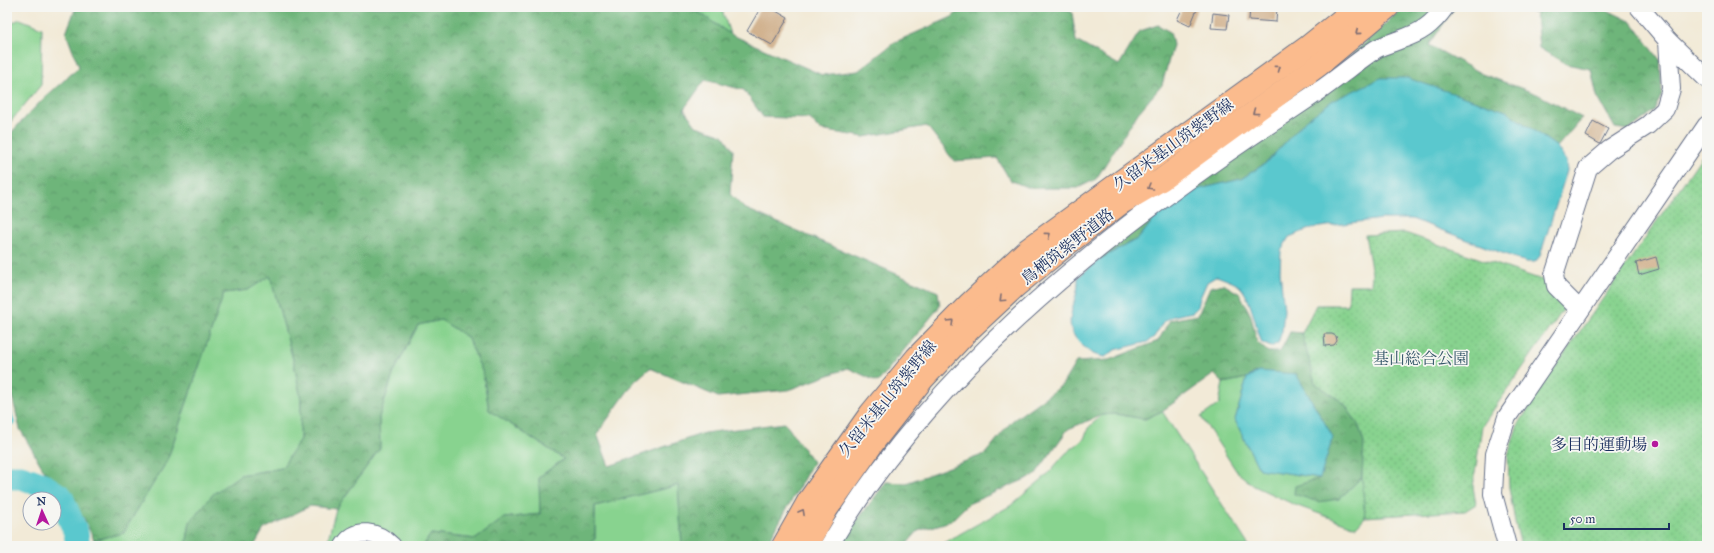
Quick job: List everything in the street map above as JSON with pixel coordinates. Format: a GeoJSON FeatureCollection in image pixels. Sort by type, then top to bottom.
{"type":"FeatureCollection","features":[{"type":"Feature","properties":{"kind":"main road","name":"久留米基山筑紫野線"},"geometry":{"type":"LineString","coordinates":[[783,546],[808,500],[870,414],[916,358],[970,303],[1027,250],[1306,48],[1357,7]]}},
{"type":"Feature","properties":{"kind":"main road","name":"鳥栖筑紫野道路"},"geometry":{"type":"LineString","coordinates":[[806,546],[827,509],[876,439],[923,380],[970,329],[1016,286],[1120,204],[1161,180],[1319,65],[1388,7]]}},
{"type":"Feature","properties":{"kind":"street"},"geometry":{"type":"LineString","coordinates":[[829,546],[843,522],[884,464],[919,422],[956,380],[1063,277],[1141,214],[1217,160],[1319,91],[1377,48],[1412,36],[1435,21],[1445,7]]}},
{"type":"Feature","properties":{"kind":"street"},"geometry":{"type":"LineString","coordinates":[[1639,7],[1668,41],[1707,79]]}},
{"type":"Feature","properties":{"kind":"street"},"geometry":{"type":"LineString","coordinates":[[1580,310],[1556,286],[1554,275],[1588,168],[1609,150],[1648,125],[1665,109],[1671,89],[1668,41]]}},
{"type":"Feature","properties":{"kind":"street"},"geometry":{"type":"LineString","coordinates":[[1507,546],[1494,494],[1495,454],[1506,417],[1707,125]]}},
{"type":"Feature","properties":{"kind":"street"},"geometry":{"type":"LineString","coordinates":[[344,546],[347,541],[359,533],[375,534],[385,539],[392,546]]}},
{"type":"Feature","properties":{"kind":"green space"},"geometry":{"type":"Polygon","coordinates":[[[76,7],[691,7],[730,34],[822,75],[858,71],[895,42],[952,17],[963,7],[1057,7],[1072,12],[1076,41],[1119,65],[1140,31],[1158,25],[1170,32],[1173,45],[1162,85],[1138,113],[1096,179],[1078,188],[1029,188],[1010,180],[997,158],[954,161],[927,126],[864,137],[820,130],[810,119],[763,117],[744,90],[705,80],[684,109],[696,126],[723,135],[733,150],[730,194],[744,208],[938,292],[940,306],[878,382],[848,368],[788,390],[718,397],[650,368],[635,381],[597,434],[609,466],[704,433],[785,423],[813,462],[766,546],[682,546],[678,485],[595,506],[595,539],[583,546],[423,546],[431,534],[476,539],[504,518],[540,514],[539,477],[564,459],[489,410],[483,373],[467,337],[441,320],[418,325],[394,372],[379,417],[380,448],[336,509],[310,506],[264,529],[254,546],[186,546],[190,522],[213,494],[240,475],[282,468],[300,439],[301,399],[294,363],[270,276],[248,290],[224,293],[167,461],[123,533],[94,540],[84,518],[62,495],[62,491],[58,491],[53,486],[20,429],[7,376],[7,217],[11,203],[7,137],[42,100],[79,67],[66,33],[76,7]]]}},
{"type":"Feature","properties":{"kind":"green space"},"geometry":{"type":"Polygon","coordinates":[[[691,7],[721,7],[730,34],[691,7]]]}},
{"type":"Feature","properties":{"kind":"green space"},"geometry":{"type":"Polygon","coordinates":[[[1403,7],[1455,7],[1429,45],[1482,74],[1537,94],[1582,118],[1557,147],[1506,111],[1305,121],[1266,163],[1241,179],[1187,192],[1162,209],[1139,238],[1100,259],[1096,245],[1316,89],[1403,7]]]}},
{"type":"Feature","properties":{"kind":"green space"},"geometry":{"type":"Polygon","coordinates":[[[1511,7],[1601,7],[1632,22],[1660,60],[1662,94],[1654,111],[1629,130],[1615,128],[1597,96],[1591,69],[1566,64],[1539,48],[1536,13],[1511,7]]]}},
{"type":"Feature","properties":{"kind":"green space"},"geometry":{"type":"Polygon","coordinates":[[[20,19],[42,28],[41,85],[7,126],[7,25],[20,19]]]}},
{"type":"Feature","properties":{"kind":"green space"},"geometry":{"type":"Polygon","coordinates":[[[1707,149],[1707,546],[1521,546],[1509,488],[1508,455],[1517,427],[1542,386],[1707,149]]]}},
{"type":"Feature","properties":{"kind":"green space","name":"基山総合公園"},"geometry":{"type":"Polygon","coordinates":[[[1405,233],[1545,281],[1568,303],[1482,426],[1473,487],[1476,504],[1465,511],[1365,517],[1362,477],[1364,443],[1359,426],[1344,403],[1315,383],[1302,333],[1316,305],[1348,305],[1349,285],[1371,285],[1372,274],[1365,235],[1405,233]]]}},
{"type":"Feature","properties":{"kind":"green space"},"geometry":{"type":"Polygon","coordinates":[[[270,275],[294,363],[301,399],[300,439],[282,468],[240,475],[190,522],[186,546],[95,546],[94,540],[123,533],[167,461],[224,293],[248,290],[270,275]]]}},
{"type":"Feature","properties":{"kind":"green space"},"geometry":{"type":"Polygon","coordinates":[[[1223,284],[1240,294],[1251,316],[1257,342],[1268,352],[1280,352],[1290,332],[1302,333],[1315,383],[1344,403],[1359,426],[1364,443],[1362,477],[1339,499],[1318,502],[1294,494],[1295,486],[1320,478],[1259,371],[1247,378],[1223,383],[1214,374],[1162,411],[1145,419],[1115,414],[1102,415],[1068,429],[1035,475],[968,504],[951,521],[918,531],[905,546],[838,546],[886,482],[906,483],[985,454],[1012,421],[1062,385],[1076,362],[1109,360],[1158,341],[1170,320],[1198,315],[1210,287],[1223,284]]]}},
{"type":"Feature","properties":{"kind":"green space"},"geometry":{"type":"Polygon","coordinates":[[[441,320],[467,337],[483,373],[489,410],[564,459],[539,477],[540,514],[504,518],[476,539],[431,534],[423,546],[402,546],[399,543],[394,546],[326,546],[336,509],[380,448],[379,417],[394,372],[418,325],[441,320]]]}},
{"type":"Feature","properties":{"kind":"green space"},"geometry":{"type":"Polygon","coordinates":[[[1247,378],[1235,420],[1259,469],[1320,478],[1339,499],[1362,477],[1365,517],[1356,527],[1295,505],[1254,486],[1237,472],[1201,417],[1219,404],[1223,383],[1247,378]]]}},
{"type":"Feature","properties":{"kind":"green space"},"geometry":{"type":"Polygon","coordinates":[[[1162,411],[1249,546],[938,546],[1010,506],[1046,476],[1065,454],[1084,439],[1088,428],[1102,415],[1115,414],[1145,419],[1162,411]]]}},
{"type":"Feature","properties":{"kind":"green space"},"geometry":{"type":"Polygon","coordinates":[[[678,485],[682,546],[583,546],[595,539],[595,506],[678,485]]]}},
{"type":"Feature","properties":{"kind":"water"},"geometry":{"type":"Polygon","coordinates":[[[1381,78],[1407,78],[1506,111],[1557,147],[1566,161],[1567,171],[1540,256],[1535,262],[1526,262],[1412,219],[1381,219],[1312,228],[1289,237],[1281,251],[1280,271],[1284,310],[1282,331],[1278,343],[1271,347],[1262,343],[1250,305],[1243,291],[1239,286],[1217,276],[1207,282],[1198,307],[1193,312],[1174,316],[1164,321],[1154,337],[1147,342],[1115,350],[1105,357],[1089,352],[1081,344],[1072,332],[1070,321],[1077,290],[1078,277],[1100,259],[1139,238],[1162,209],[1187,192],[1241,179],[1266,163],[1305,121],[1332,101],[1381,78]]]}},
{"type":"Feature","properties":{"kind":"water"},"geometry":{"type":"Polygon","coordinates":[[[1259,371],[1296,374],[1333,437],[1320,478],[1259,469],[1235,420],[1247,378],[1259,371]]]}},
{"type":"Feature","properties":{"kind":"building"},"geometry":{"type":"Polygon","coordinates":[[[761,7],[769,7],[788,18],[772,45],[747,31],[761,7]]]}},
{"type":"Feature","properties":{"kind":"building"},"geometry":{"type":"Polygon","coordinates":[[[1183,7],[1198,7],[1190,26],[1177,20],[1183,7]]]}},
{"type":"Feature","properties":{"kind":"building"},"geometry":{"type":"Polygon","coordinates":[[[1250,7],[1277,7],[1276,22],[1249,20],[1250,7]]]}},
{"type":"Feature","properties":{"kind":"building"},"geometry":{"type":"Polygon","coordinates":[[[1213,13],[1229,15],[1227,29],[1211,28],[1213,13]]]}},
{"type":"Feature","properties":{"kind":"building"},"geometry":{"type":"Polygon","coordinates":[[[1593,121],[1608,129],[1600,144],[1586,136],[1593,121]]]}},
{"type":"Feature","properties":{"kind":"building"},"geometry":{"type":"Polygon","coordinates":[[[1656,257],[1659,269],[1639,275],[1636,263],[1656,257]]]}},
{"type":"Feature","properties":{"kind":"building"},"geometry":{"type":"Polygon","coordinates":[[[1324,334],[1332,334],[1336,336],[1337,341],[1334,345],[1325,346],[1324,334]]]}},
{"type":"Feature","properties":{"kind":"waterway"},"geometry":{"type":"LineString","coordinates":[[7,401],[13,423]]}},
{"type":"Feature","properties":{"kind":"waterway"},"geometry":{"type":"LineString","coordinates":[[7,477],[21,477],[41,484],[61,497],[76,533],[78,546]]}},
{"type":"Feature","properties":{"kind":"place","name":"多目的運動場"},"geometry":{"type":"Point","coordinates":[1655,444]}}]}
